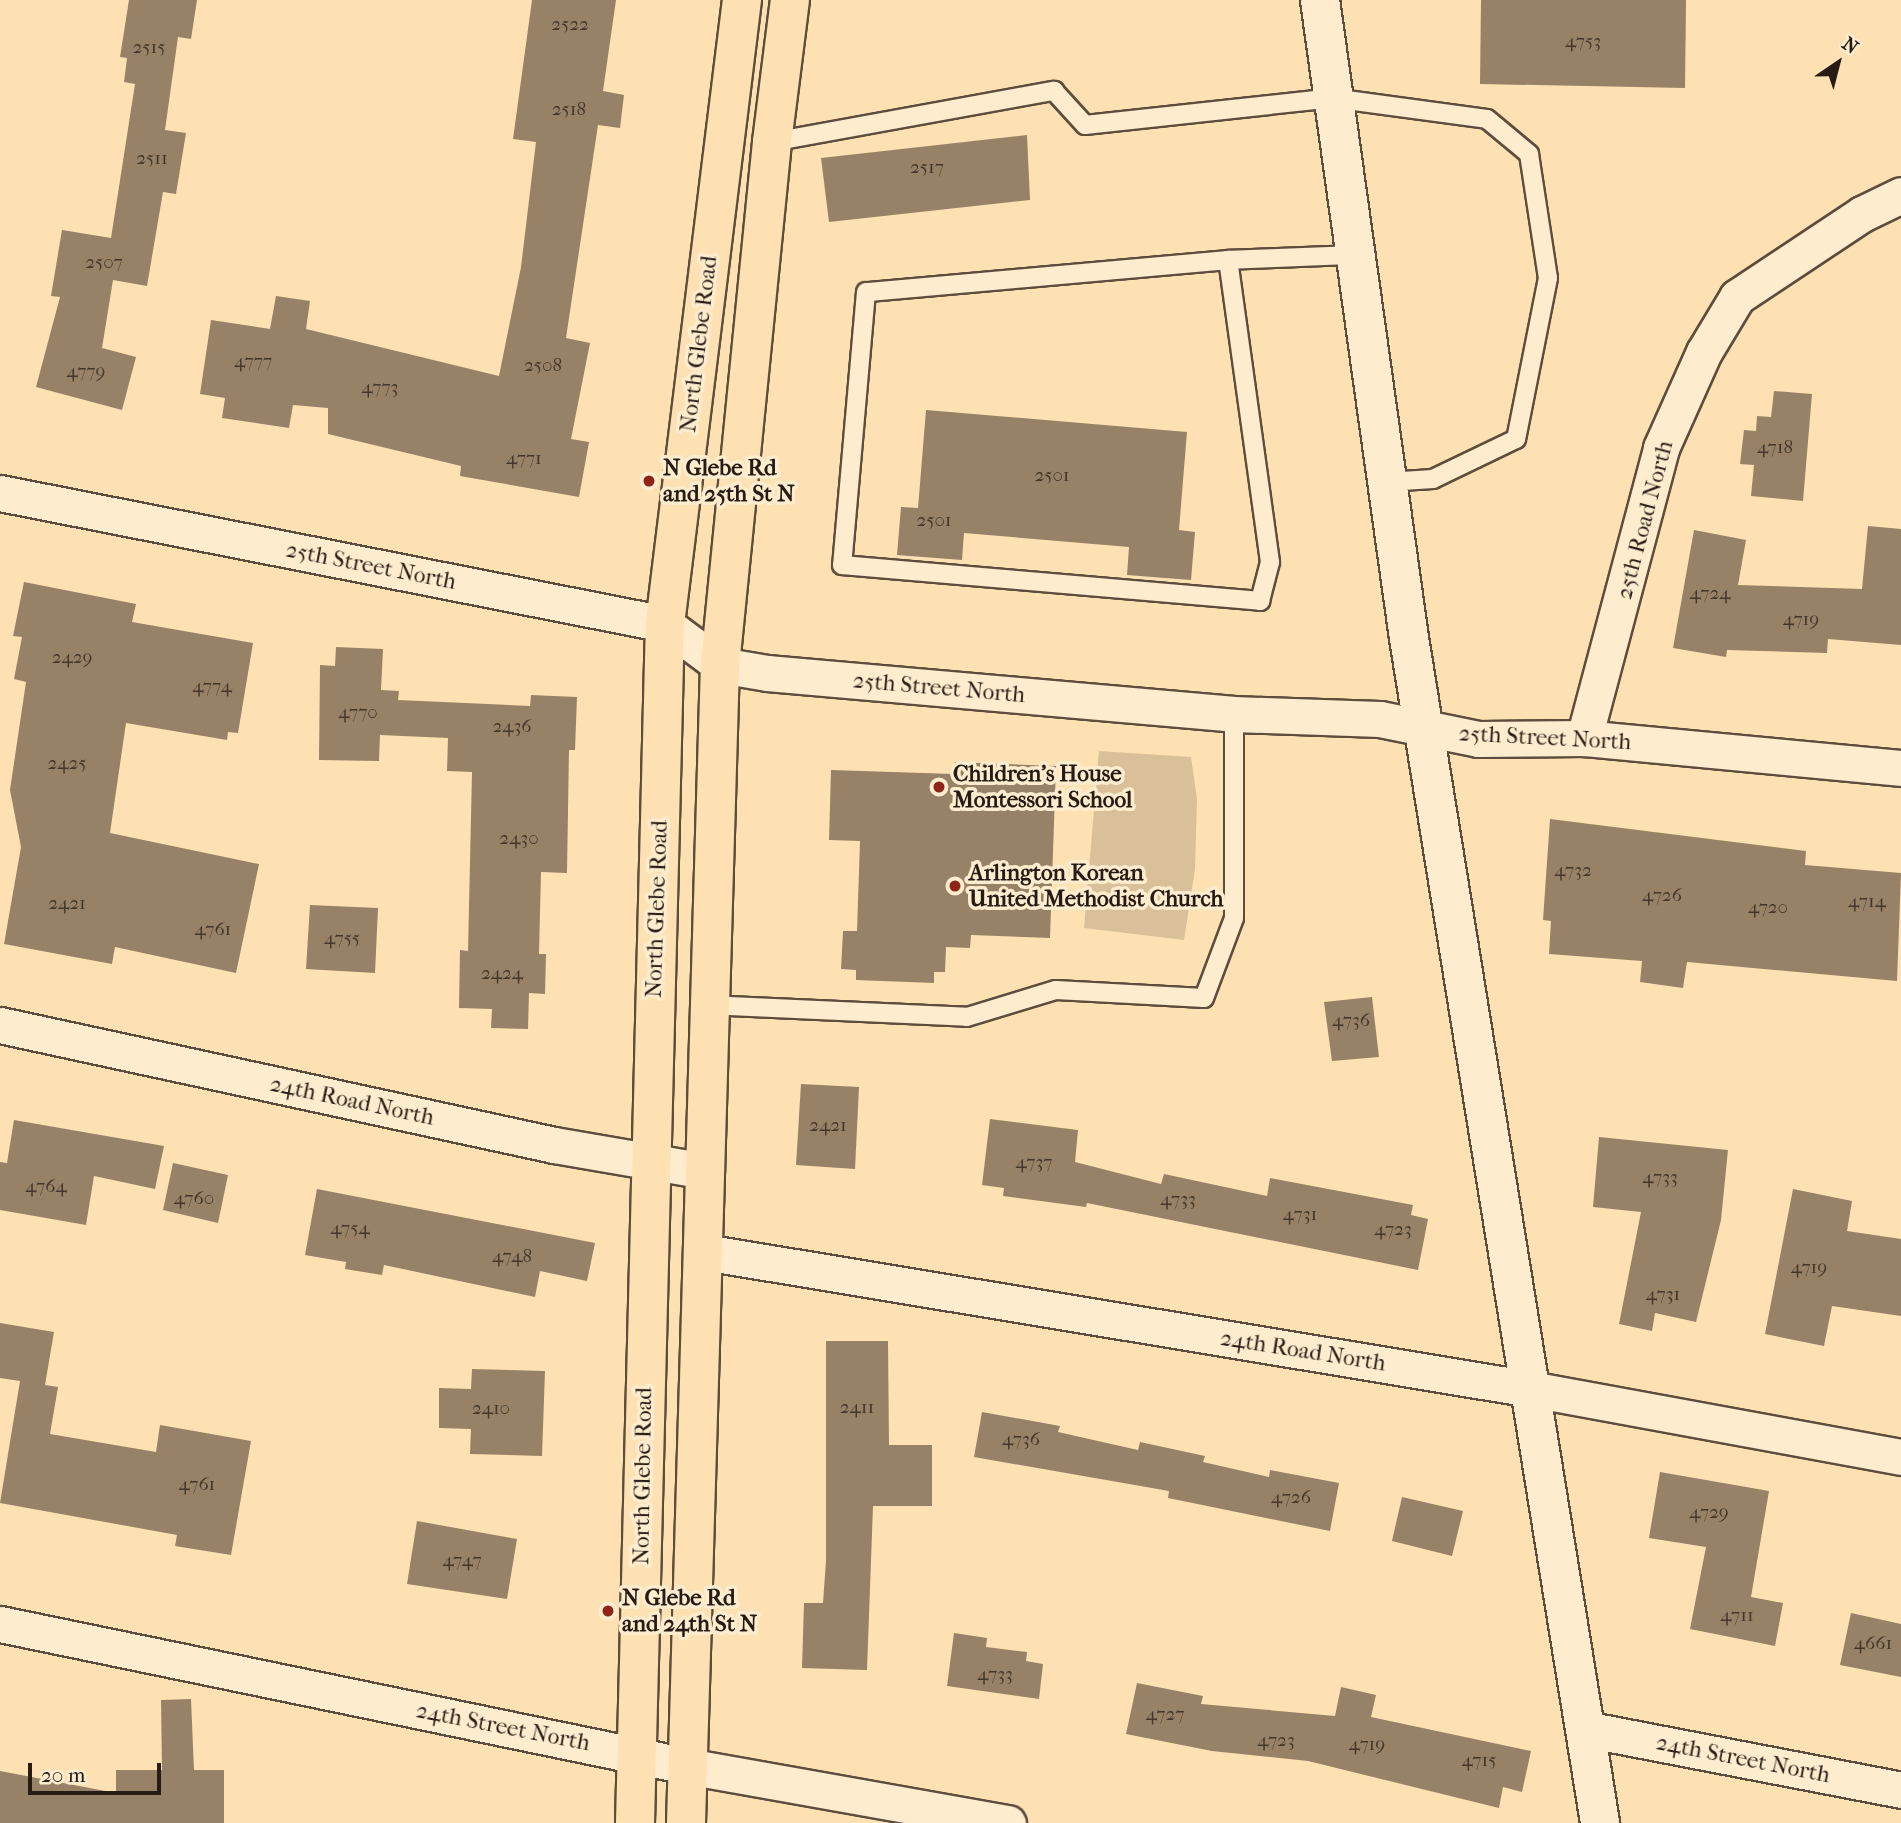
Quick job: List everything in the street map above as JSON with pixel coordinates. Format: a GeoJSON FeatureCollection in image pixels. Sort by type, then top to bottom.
{"type":"FeatureCollection","features":[{"type":"Feature","properties":{"kind":"main road","name":"North Glebe Road"},"geometry":{"type":"LineString","coordinates":[[635,1823],[649,1162],[665,624],[741,0]]}},
{"type":"Feature","properties":{"kind":"main road"},"geometry":{"type":"LineString","coordinates":[[686,1823],[704,1252],[707,1005],[720,665],[772,142],[790,0]]}},
{"type":"Feature","properties":{"kind":"main road"},"geometry":{"type":"LineString","coordinates":[[1320,0],[1353,255],[1423,727],[1600,1823]]}},
{"type":"Feature","properties":{"kind":"street","name":"25th Road North"},"geometry":{"type":"LineString","coordinates":[[1584,738],[1661,448],[1711,341],[1737,297],[1862,214],[1901,195]]}},
{"type":"Feature","properties":{"kind":"street","name":"25th Street North"},"geometry":{"type":"LineString","coordinates":[[0,493],[665,624],[720,665],[787,675],[1234,714],[1380,719],[1478,738],[1584,738],[1901,768]]}},
{"type":"Feature","properties":{"kind":"street","name":"24th Road North"},"geometry":{"type":"LineString","coordinates":[[0,1025],[649,1162],[706,1171]]}},
{"type":"Feature","properties":{"kind":"street","name":"24th Road North"},"geometry":{"type":"LineString","coordinates":[[704,1252],[1531,1389],[1901,1457]]}},
{"type":"Feature","properties":{"kind":"street","name":"24th Street North"},"geometry":{"type":"LineString","coordinates":[[0,1624],[687,1766],[1008,1823]]}},
{"type":"Feature","properties":{"kind":"street","name":"24th Street North"},"geometry":{"type":"LineString","coordinates":[[1585,1729],[1901,1790]]}},
{"type":"Feature","properties":{"kind":"lane"},"geometry":{"type":"LineString","coordinates":[[772,142],[1054,91],[1085,125],[1332,98],[1487,119],[1529,154],[1548,278],[1516,439],[1433,479],[1386,482]]}},
{"type":"Feature","properties":{"kind":"lane"},"geometry":{"type":"LineString","coordinates":[[1228,260],[1270,562],[1260,601],[842,565],[866,292],[1228,260],[1353,255]]}},
{"type":"Feature","properties":{"kind":"lane"},"geometry":{"type":"LineString","coordinates":[[707,1005],[967,1017],[1056,990],[1204,998],[1234,918],[1234,714]]}},
{"type":"Feature","properties":{"kind":"shaded area"},"geometry":{"type":"Polygon","coordinates":[[[1099,751],[1191,757],[1197,799],[1195,869],[1184,940],[1084,928],[1099,751]]]}},
{"type":"Feature","properties":{"kind":"building"},"geometry":{"type":"Polygon","coordinates":[[[129,0],[197,0],[191,39],[178,37],[165,130],[186,133],[176,194],[163,192],[147,286],[113,280],[102,348],[136,357],[122,410],[36,387],[60,297],[51,296],[62,230],[111,238],[135,84],[124,82],[127,58],[120,57],[129,0]]]}},
{"type":"Feature","properties":{"kind":"building"},"geometry":{"type":"Polygon","coordinates":[[[532,0],[616,0],[603,91],[624,95],[620,128],[598,125],[566,338],[590,343],[571,439],[589,442],[579,497],[460,476],[461,466],[328,434],[328,408],[293,405],[289,428],[222,418],[225,398],[200,394],[211,320],[270,329],[276,296],[310,301],[306,329],[499,376],[521,267],[536,142],[513,139],[532,0]]]}},
{"type":"Feature","properties":{"kind":"building"},"geometry":{"type":"Polygon","coordinates":[[[1481,0],[1686,0],[1685,88],[1480,84],[1481,0]]]}},
{"type":"Feature","properties":{"kind":"building"},"geometry":{"type":"Polygon","coordinates":[[[1027,135],[1030,200],[829,222],[821,158],[1027,135]]]}},
{"type":"Feature","properties":{"kind":"building"},"geometry":{"type":"Polygon","coordinates":[[[1774,391],[1812,394],[1803,501],[1751,496],[1754,465],[1740,464],[1744,430],[1756,431],[1757,416],[1771,417],[1774,391]]]}},
{"type":"Feature","properties":{"kind":"building"},"geometry":{"type":"Polygon","coordinates":[[[926,410],[1187,432],[1179,530],[1195,532],[1191,580],[1127,575],[1129,547],[964,533],[962,560],[897,555],[901,507],[918,508],[926,410]]]}},
{"type":"Feature","properties":{"kind":"building"},"geometry":{"type":"Polygon","coordinates":[[[1868,526],[1901,529],[1901,645],[1828,639],[1827,653],[1727,650],[1726,657],[1673,648],[1694,530],[1746,540],[1738,585],[1862,589],[1868,526]]]}},
{"type":"Feature","properties":{"kind":"building"},"geometry":{"type":"Polygon","coordinates":[[[24,582],[136,604],[132,622],[253,643],[238,733],[228,732],[227,740],[126,723],[110,833],[259,864],[236,973],[115,947],[112,964],[4,944],[21,847],[10,790],[26,682],[14,679],[22,637],[13,636],[24,582]]]}},
{"type":"Feature","properties":{"kind":"building"},"geometry":{"type":"Polygon","coordinates":[[[336,647],[383,649],[381,690],[399,691],[398,700],[530,706],[531,695],[577,697],[575,750],[569,750],[567,873],[541,872],[539,954],[546,954],[545,994],[529,993],[528,1029],[491,1028],[492,1009],[459,1008],[460,950],[468,951],[472,772],[447,771],[448,738],[380,735],[379,761],[319,760],[320,665],[335,666],[336,647]]]}},
{"type":"Feature","properties":{"kind":"building","name":"Arlington Korean United Methodist Church"},"geometry":{"type":"Polygon","coordinates":[[[955,762],[1056,766],[1050,938],[971,935],[970,948],[946,947],[945,972],[934,972],[934,983],[856,980],[856,970],[841,969],[843,931],[857,931],[860,841],[829,840],[831,770],[954,774],[955,762]]]}},
{"type":"Feature","properties":{"kind":"building"},"geometry":{"type":"Polygon","coordinates":[[[1550,819],[1806,851],[1805,865],[1901,873],[1897,981],[1687,962],[1683,988],[1640,982],[1642,961],[1549,954],[1551,921],[1543,920],[1550,819]]]}},
{"type":"Feature","properties":{"kind":"building"},"geometry":{"type":"Polygon","coordinates":[[[310,905],[378,908],[375,973],[306,969],[310,905]]]}},
{"type":"Feature","properties":{"kind":"building"},"geometry":{"type":"Polygon","coordinates":[[[1372,997],[1379,1057],[1332,1061],[1324,1002],[1372,997]]]}},
{"type":"Feature","properties":{"kind":"building"},"geometry":{"type":"Polygon","coordinates":[[[801,1084],[859,1087],[855,1169],[796,1165],[801,1084]]]}},
{"type":"Feature","properties":{"kind":"building"},"geometry":{"type":"Polygon","coordinates":[[[990,1119],[1078,1130],[1075,1162],[1161,1184],[1164,1174],[1267,1196],[1270,1178],[1413,1205],[1411,1215],[1428,1219],[1418,1270],[1087,1203],[1086,1207],[1003,1196],[1004,1188],[982,1185],[990,1119]]]}},
{"type":"Feature","properties":{"kind":"building"},"geometry":{"type":"Polygon","coordinates":[[[14,1120],[164,1146],[155,1189],[94,1176],[86,1225],[0,1210],[0,1162],[7,1163],[14,1120]]]}},
{"type":"Feature","properties":{"kind":"building"},"geometry":{"type":"Polygon","coordinates":[[[1599,1137],[1728,1150],[1721,1220],[1696,1322],[1655,1313],[1652,1331],[1619,1324],[1641,1212],[1593,1207],[1599,1137]]]}},
{"type":"Feature","properties":{"kind":"building"},"geometry":{"type":"Polygon","coordinates":[[[173,1163],[228,1175],[218,1223],[163,1210],[173,1163]]]}},
{"type":"Feature","properties":{"kind":"building"},"geometry":{"type":"Polygon","coordinates":[[[317,1189],[595,1243],[587,1281],[540,1271],[535,1297],[384,1265],[382,1275],[345,1269],[346,1262],[305,1255],[317,1189]]]}},
{"type":"Feature","properties":{"kind":"building"},"geometry":{"type":"Polygon","coordinates":[[[1793,1189],[1852,1201],[1847,1231],[1901,1239],[1901,1316],[1832,1306],[1824,1346],[1765,1334],[1793,1189]]]}},
{"type":"Feature","properties":{"kind":"building"},"geometry":{"type":"Polygon","coordinates":[[[0,1323],[54,1332],[45,1385],[58,1387],[50,1434],[156,1452],[160,1425],[251,1441],[231,1555],[175,1546],[177,1535],[0,1503],[20,1381],[0,1378],[0,1323]]]}},
{"type":"Feature","properties":{"kind":"building"},"geometry":{"type":"Polygon","coordinates":[[[826,1341],[888,1341],[889,1445],[932,1445],[932,1506],[873,1506],[867,1670],[802,1668],[804,1603],[823,1603],[826,1561],[826,1341]]]}},
{"type":"Feature","properties":{"kind":"building"},"geometry":{"type":"Polygon","coordinates":[[[472,1369],[545,1371],[542,1456],[470,1454],[471,1429],[439,1428],[439,1388],[471,1389],[472,1369]]]}},
{"type":"Feature","properties":{"kind":"building"},"geometry":{"type":"Polygon","coordinates":[[[982,1412],[1060,1426],[1058,1432],[1138,1450],[1140,1442],[1205,1456],[1203,1462],[1269,1477],[1270,1470],[1339,1483],[1330,1531],[1168,1498],[1169,1491],[974,1457],[982,1412]]]}},
{"type":"Feature","properties":{"kind":"building"},"geometry":{"type":"Polygon","coordinates":[[[1660,1472],[1769,1491],[1751,1597],[1783,1603],[1775,1646],[1690,1629],[1706,1547],[1649,1538],[1660,1472]]]}},
{"type":"Feature","properties":{"kind":"building"},"geometry":{"type":"Polygon","coordinates":[[[1402,1497],[1463,1511],[1452,1556],[1392,1541],[1402,1497]]]}},
{"type":"Feature","properties":{"kind":"building"},"geometry":{"type":"Polygon","coordinates":[[[417,1521],[517,1539],[507,1599],[407,1584],[417,1521]]]}},
{"type":"Feature","properties":{"kind":"building"},"geometry":{"type":"Polygon","coordinates":[[[1851,1613],[1901,1624],[1901,1677],[1840,1665],[1851,1613]]]}},
{"type":"Feature","properties":{"kind":"building"},"geometry":{"type":"Polygon","coordinates":[[[954,1633],[987,1638],[986,1647],[1027,1652],[1026,1661],[1043,1664],[1039,1699],[947,1686],[954,1633]]]}},
{"type":"Feature","properties":{"kind":"building"},"geometry":{"type":"Polygon","coordinates":[[[1137,1683],[1203,1696],[1201,1704],[1335,1716],[1341,1687],[1376,1695],[1371,1717],[1531,1751],[1522,1792],[1503,1787],[1499,1808],[1308,1761],[1212,1751],[1126,1734],[1137,1683]]]}},
{"type":"Feature","properties":{"kind":"building"},"geometry":{"type":"Polygon","coordinates":[[[191,1699],[194,1770],[224,1770],[224,1823],[0,1823],[0,1771],[116,1793],[116,1770],[162,1770],[161,1700],[191,1699]]]}},
{"type":"Feature","properties":{"kind":"place","name":"N Glebe Rd and 25th St N"},"geometry":{"type":"Point","coordinates":[649,481]}},
{"type":"Feature","properties":{"kind":"place","name":"Children's House Montessori School"},"geometry":{"type":"Point","coordinates":[939,787]}},
{"type":"Feature","properties":{"kind":"place","name":"Arlington Korean United Methodist Church"},"geometry":{"type":"Point","coordinates":[955,886]}},
{"type":"Feature","properties":{"kind":"place","name":"N Glebe Rd and 24th St N"},"geometry":{"type":"Point","coordinates":[608,1611]}}]}
